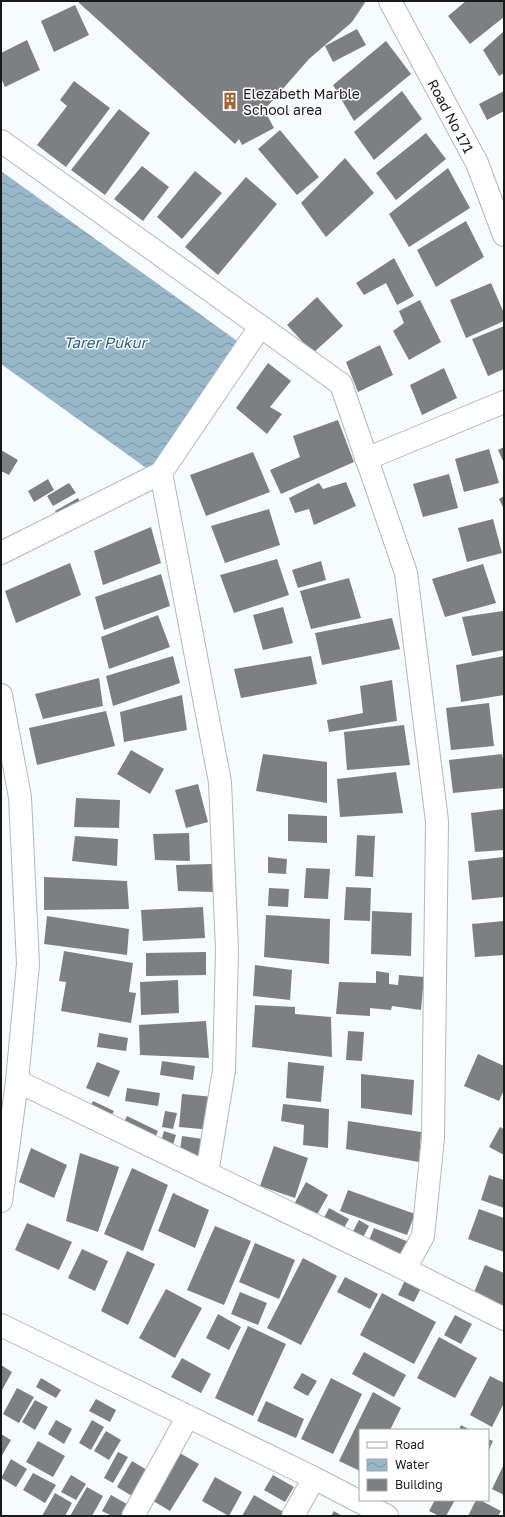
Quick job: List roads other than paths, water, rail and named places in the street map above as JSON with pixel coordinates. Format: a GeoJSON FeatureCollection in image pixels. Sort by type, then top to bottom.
{"type":"FeatureCollection","features":[{"type":"Feature","properties":{"kind":"street","name":"Road No 171"},"geometry":{"type":"LineString","coordinates":[[390,1],[477,163],[504,235]]}},
{"type":"Feature","properties":{"kind":"street"},"geometry":{"type":"LineString","coordinates":[[1,141],[341,384],[406,573],[437,821],[433,1138],[424,1236],[405,1269]]}},
{"type":"Feature","properties":{"kind":"street"},"geometry":{"type":"LineString","coordinates":[[1,553],[161,473],[260,327]]}},
{"type":"Feature","properties":{"kind":"street"},"geometry":{"type":"LineString","coordinates":[[366,459],[504,402]]}},
{"type":"Feature","properties":{"kind":"street"},"geometry":{"type":"LineString","coordinates":[[161,473],[220,782],[227,950],[224,1070],[208,1173]]}},
{"type":"Feature","properties":{"kind":"street"},"geometry":{"type":"LineString","coordinates":[[1,695],[20,797],[28,964],[17,1081],[1,1201]]}},
{"type":"Feature","properties":{"kind":"street"},"geometry":{"type":"LineString","coordinates":[[17,1081],[405,1269],[504,1319]]}},
{"type":"Feature","properties":{"kind":"street"},"geometry":{"type":"LineString","coordinates":[[1,1325],[314,1478],[387,1516]]}},
{"type":"Feature","properties":{"kind":"street"},"geometry":{"type":"LineString","coordinates":[[133,1516],[188,1416]]}},
{"type":"Feature","properties":{"kind":"street"},"geometry":{"type":"LineString","coordinates":[[293,1516],[314,1478]]}},
{"type":"Feature","properties":{"kind":"water","name":"Tarer Pukur"},"geometry":{"type":"Polygon","coordinates":[[[1,171],[240,343],[149,470],[1,364],[1,171]]]}},
{"type":"Feature","properties":{"kind":"place","name":"Elezabeth Marble School area"},"geometry":{"type":"Point","coordinates":[230,101]}}]}
